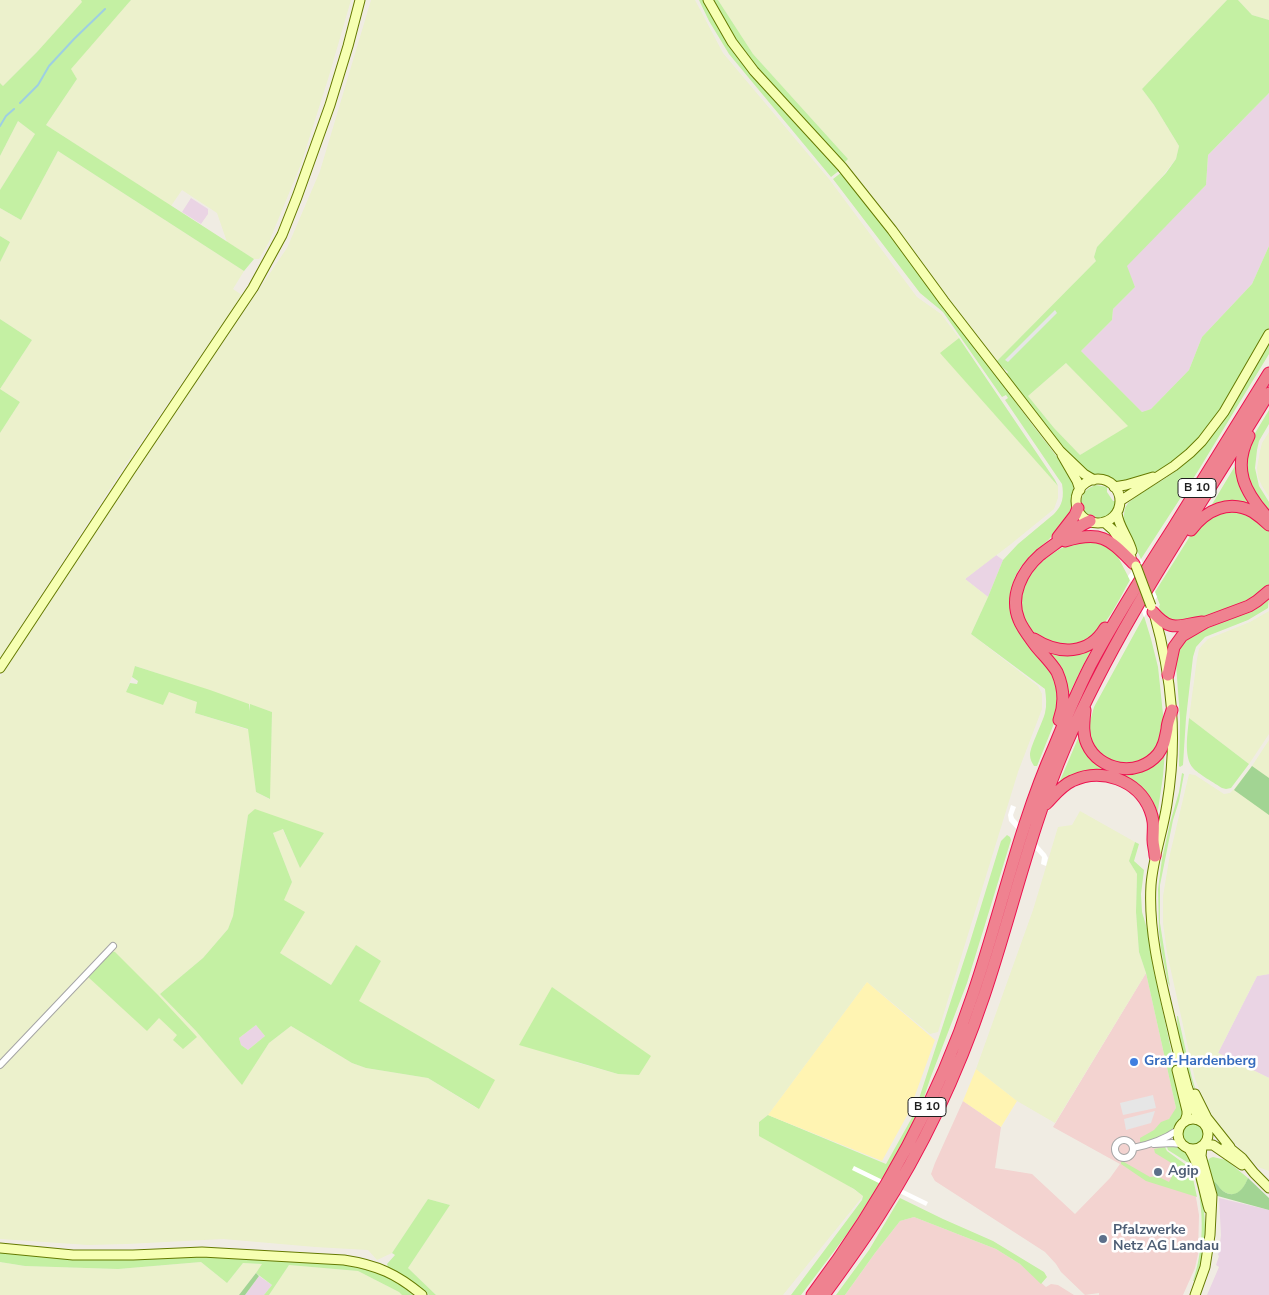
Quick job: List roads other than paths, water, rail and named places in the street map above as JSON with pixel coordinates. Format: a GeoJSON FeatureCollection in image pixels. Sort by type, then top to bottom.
{"type":"FeatureCollection","features":[{"type":"Feature","properties":{"kind":"highway","name":"B 10"},"geometry":{"type":"LineString","coordinates":[[812,1295],[855,1234],[884,1188],[916,1132],[939,1083],[973,994],[1031,805],[1053,748],[1090,666],[1141,578],[1269,373]]}},
{"type":"Feature","properties":{"kind":"highway","name":"B 10"},"geometry":{"type":"LineString","coordinates":[[824,1295],[894,1192],[925,1136],[961,1059],[984,997],[1042,810],[1065,747],[1086,700],[1146,590],[1269,393]]}},
{"type":"Feature","properties":{"kind":"highway"},"geometry":{"type":"LineString","coordinates":[[1257,414],[1252,432],[1242,454],[1241,469],[1248,492],[1269,520]]}},
{"type":"Feature","properties":{"kind":"highway"},"geometry":{"type":"LineString","coordinates":[[1170,551],[1201,518],[1209,512],[1218,509],[1233,507],[1244,509],[1256,514],[1269,525]]}},
{"type":"Feature","properties":{"kind":"highway"},"geometry":{"type":"LineString","coordinates":[[1054,544],[1078,508]]}},
{"type":"Feature","properties":{"kind":"highway"},"geometry":{"type":"LineString","coordinates":[[1053,748],[1055,729],[1062,708],[1061,685],[1051,663],[1023,628],[1017,614],[1017,590],[1020,579],[1034,561],[1054,544],[1090,521]]}},
{"type":"Feature","properties":{"kind":"highway"},"geometry":{"type":"LineString","coordinates":[[1054,544],[1085,536],[1099,537],[1115,545],[1135,565]]}},
{"type":"Feature","properties":{"kind":"highway"},"geometry":{"type":"LineString","coordinates":[[1168,675],[1174,647],[1186,634],[1206,622],[1249,606],[1269,591]]}},
{"type":"Feature","properties":{"kind":"highway"},"geometry":{"type":"LineString","coordinates":[[1030,636],[1043,645],[1055,649],[1070,650],[1085,647],[1097,639],[1126,604]]}},
{"type":"Feature","properties":{"kind":"highway"},"geometry":{"type":"LineString","coordinates":[[1152,609],[1162,621],[1170,626],[1206,622]]}},
{"type":"Feature","properties":{"kind":"highway"},"geometry":{"type":"LineString","coordinates":[[1086,700],[1084,736],[1087,743],[1098,759],[1107,765],[1117,768],[1132,769],[1138,767],[1150,762],[1158,754],[1164,744],[1172,710]]}},
{"type":"Feature","properties":{"kind":"highway"},"geometry":{"type":"LineString","coordinates":[[1042,810],[1058,791],[1071,781],[1094,775],[1122,780],[1140,794],[1150,810],[1154,825],[1155,856]]}},
{"type":"Feature","properties":{"kind":"main road"},"geometry":{"type":"LineString","coordinates":[[0,668],[248,295],[282,235],[318,140],[348,46],[360,0]]}},
{"type":"Feature","properties":{"kind":"main road"},"geometry":{"type":"LineString","coordinates":[[708,0],[742,56],[842,167],[1060,451],[1084,474],[1094,480],[1107,482],[1114,487],[1119,495],[1120,501],[1117,513],[1152,609],[1168,675],[1172,710],[1174,747],[1172,772],[1164,821],[1155,856],[1151,886],[1150,909],[1156,955],[1176,1048],[1194,1108],[1200,1121],[1208,1131],[1215,1138],[1230,1147]]}},
{"type":"Feature","properties":{"kind":"main road"},"geometry":{"type":"LineString","coordinates":[[1120,501],[1190,453],[1212,429],[1224,412],[1269,334]]}},
{"type":"Feature","properties":{"kind":"main road"},"geometry":{"type":"LineString","coordinates":[[1060,451],[1080,490]]}},
{"type":"Feature","properties":{"kind":"main road"},"geometry":{"type":"LineString","coordinates":[[1114,487],[1161,474]]}},
{"type":"Feature","properties":{"kind":"main road"},"geometry":{"type":"LineString","coordinates":[[1094,480],[1084,485],[1080,490],[1077,499],[1081,515],[1090,521],[1099,523],[1110,519],[1117,513]]}},
{"type":"Feature","properties":{"kind":"main road"},"geometry":{"type":"LineString","coordinates":[[1104,522],[1118,537],[1135,565]]}},
{"type":"Feature","properties":{"kind":"main road"},"geometry":{"type":"LineString","coordinates":[[1176,1048],[1177,1068],[1187,1110],[1185,1121],[1178,1130],[1177,1135],[1180,1144],[1189,1149],[1198,1149],[1211,1144],[1254,1173]]}},
{"type":"Feature","properties":{"kind":"main road"},"geometry":{"type":"LineString","coordinates":[[1176,1048],[1200,1106],[1214,1129],[1269,1188]]}},
{"type":"Feature","properties":{"kind":"main road"},"geometry":{"type":"LineString","coordinates":[[1185,1121],[1194,1119],[1200,1121]]}},
{"type":"Feature","properties":{"kind":"main road"},"geometry":{"type":"LineString","coordinates":[[1195,1295],[1205,1267],[1210,1235],[1212,1195],[1201,1156],[1208,1131]]}},
{"type":"Feature","properties":{"kind":"main road"},"geometry":{"type":"LineString","coordinates":[[1189,1149],[1200,1172],[1211,1216]]}},
{"type":"Feature","properties":{"kind":"main road"},"geometry":{"type":"LineString","coordinates":[[0,1248],[73,1255],[202,1252],[344,1260],[380,1268],[402,1280],[422,1295]]}},
{"type":"Feature","properties":{"kind":"street"},"geometry":{"type":"LineString","coordinates":[[0,1065],[112,946]]}},
{"type":"Feature","properties":{"kind":"street"},"geometry":{"type":"LineString","coordinates":[[1133,1148],[1168,1137],[1178,1130]]}},
{"type":"Feature","properties":{"kind":"street"},"geometry":{"type":"LineString","coordinates":[[1150,1144],[1180,1144]]}},
{"type":"Feature","properties":{"kind":"waterway"},"geometry":{"type":"LineString","coordinates":[[20,103],[38,85],[49,66],[105,9]]}},
{"type":"Feature","properties":{"kind":"waterway"},"geometry":{"type":"LineString","coordinates":[[0,126],[6,116],[14,109]]}},
{"type":"Feature","properties":{"kind":"place","name":"Graf-Hardenberg"},"geometry":{"type":"Point","coordinates":[1134,1062]}},
{"type":"Feature","properties":{"kind":"place","name":"Agip"},"geometry":{"type":"Point","coordinates":[1158,1172]}},
{"type":"Feature","properties":{"kind":"place","name":"Pfalzwerke Netz AG Landau"},"geometry":{"type":"Point","coordinates":[1103,1239]}}]}
